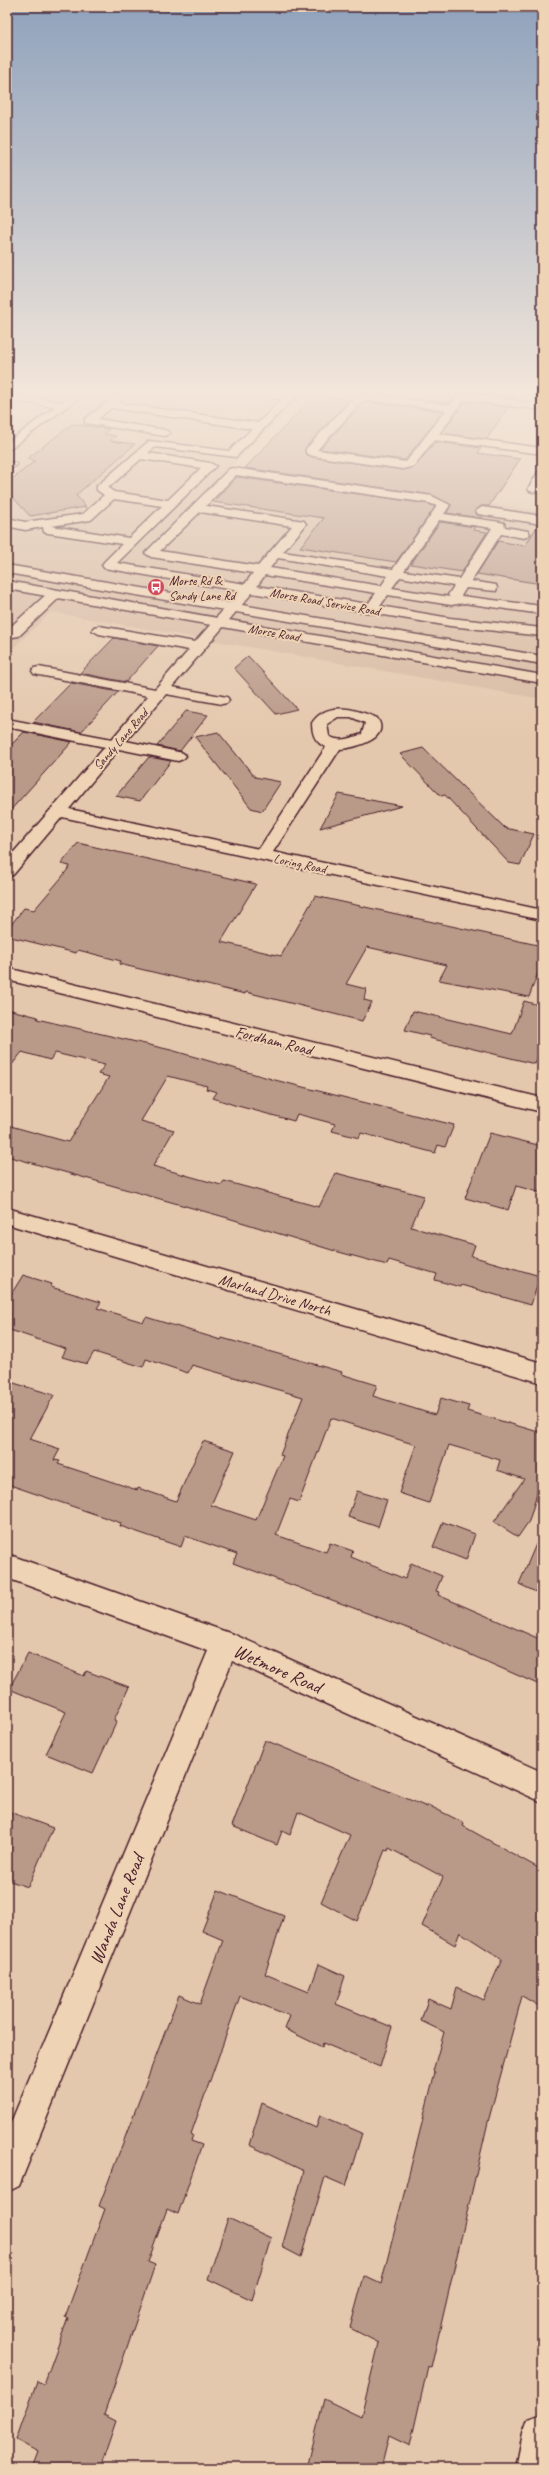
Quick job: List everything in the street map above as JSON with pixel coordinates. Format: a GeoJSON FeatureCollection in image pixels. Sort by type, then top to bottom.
{"type":"FeatureCollection","features":[{"type":"Feature","properties":{"kind":"street"},"geometry":{"type":"LineString","coordinates":[[25,526],[87,517],[95,510]]}},
{"type":"Feature","properties":{"kind":"street"},"geometry":{"type":"LineString","coordinates":[[7,522],[132,542],[165,510]]}},
{"type":"Feature","properties":{"kind":"street"},"geometry":{"type":"LineString","coordinates":[[134,569],[195,510]]}},
{"type":"Feature","properties":{"kind":"street","name":"Sandy Lane Road"},"geometry":{"type":"LineString","coordinates":[[7,871],[198,647],[234,607],[274,554],[300,524],[207,510]]}},
{"type":"Feature","properties":{"kind":"street"},"geometry":{"type":"LineString","coordinates":[[371,609],[442,510]]}},
{"type":"Feature","properties":{"kind":"street"},"geometry":{"type":"LineString","coordinates":[[467,510],[542,520]]}},
{"type":"Feature","properties":{"kind":"street"},"geometry":{"type":"LineString","coordinates":[[437,516],[524,534]]}},
{"type":"Feature","properties":{"kind":"street"},"geometry":{"type":"LineString","coordinates":[[440,620],[499,528],[510,516]]}},
{"type":"Feature","properties":{"kind":"street","name":"Morse Road Service Road"},"geometry":{"type":"LineString","coordinates":[[132,542],[108,565],[440,620],[542,632]]}},
{"type":"Feature","properties":{"kind":"street"},"geometry":{"type":"LineString","coordinates":[[151,553],[451,601],[464,599],[542,610]]}},
{"type":"Feature","properties":{"kind":"street"},"geometry":{"type":"LineString","coordinates":[[274,554],[506,590]]}},
{"type":"Feature","properties":{"kind":"street","name":"Morse Road"},"geometry":{"type":"LineString","coordinates":[[7,569],[542,660]]}},
{"type":"Feature","properties":{"kind":"street","name":"Morse Road"},"geometry":{"type":"LineString","coordinates":[[7,586],[542,679]]}},
{"type":"Feature","properties":{"kind":"street"},"geometry":{"type":"LineString","coordinates":[[7,634],[14,633],[55,594]]}},
{"type":"Feature","properties":{"kind":"street"},"geometry":{"type":"LineString","coordinates":[[99,630],[198,647]]}},
{"type":"Feature","properties":{"kind":"street"},"geometry":{"type":"LineString","coordinates":[[39,671],[160,692],[222,700]]}},
{"type":"Feature","properties":{"kind":"street"},"geometry":{"type":"LineString","coordinates":[[7,723],[178,756]]}},
{"type":"Feature","properties":{"kind":"street"},"geometry":{"type":"LineString","coordinates":[[263,855],[334,745]]}},
{"type":"Feature","properties":{"kind":"street","name":"Loring Road"},"geometry":{"type":"LineString","coordinates":[[57,812],[541,911]]}},
{"type":"Feature","properties":{"kind":"street","name":"Fordham Road"},"geometry":{"type":"LineString","coordinates":[[7,974],[542,1105]]}},
{"type":"Feature","properties":{"kind":"street","name":"Marland Drive North"},"geometry":{"type":"LineString","coordinates":[[7,1216],[542,1373]]}},
{"type":"Feature","properties":{"kind":"street","name":"Wetmore Road"},"geometry":{"type":"LineString","coordinates":[[7,1566],[224,1644],[542,1787]]}},
{"type":"Feature","properties":{"kind":"street","name":"Wanda Lane Road"},"geometry":{"type":"LineString","coordinates":[[7,2174],[224,1644]]}},
{"type":"Feature","properties":{"kind":"street"},"geometry":{"type":"LineString","coordinates":[[536,2468],[542,2434]]}},
{"type":"Feature","properties":{"kind":"shaded area"},"geometry":{"type":"Polygon","coordinates":[[[7,510],[531,510],[542,511],[542,699],[51,612],[7,654],[7,510]]]}},
{"type":"Feature","properties":{"kind":"building"},"geometry":{"type":"Polygon","coordinates":[[[24,510],[70,510],[30,516],[24,510]]]}},
{"type":"Feature","properties":{"kind":"building"},"geometry":{"type":"Polygon","coordinates":[[[265,510],[433,510],[396,562],[300,547],[324,518],[265,510]]]}},
{"type":"Feature","properties":{"kind":"building"},"geometry":{"type":"Polygon","coordinates":[[[449,510],[477,510],[475,511],[477,515],[482,516],[481,518],[447,513],[449,510]]]}},
{"type":"Feature","properties":{"kind":"building"},"geometry":{"type":"Polygon","coordinates":[[[440,522],[475,527],[473,530],[487,532],[462,572],[411,564],[440,522]]]}},
{"type":"Feature","properties":{"kind":"building"},"geometry":{"type":"Polygon","coordinates":[[[538,525],[542,525],[542,584],[477,574],[498,541],[525,546],[538,525]]]}},
{"type":"Feature","properties":{"kind":"building"},"geometry":{"type":"Polygon","coordinates":[[[114,638],[158,646],[126,682],[80,673],[114,638]]]}},
{"type":"Feature","properties":{"kind":"building"},"geometry":{"type":"Polygon","coordinates":[[[248,656],[297,709],[276,714],[234,668],[248,656]]]}},
{"type":"Feature","properties":{"kind":"building"},"geometry":{"type":"Polygon","coordinates":[[[71,683],[118,692],[81,732],[33,722],[71,683]]]}},
{"type":"Feature","properties":{"kind":"building"},"geometry":{"type":"Polygon","coordinates":[[[186,711],[208,715],[180,751],[157,746],[186,711]]]}},
{"type":"Feature","properties":{"kind":"building"},"geometry":{"type":"Polygon","coordinates":[[[24,732],[72,742],[7,814],[7,749],[24,732]]]}},
{"type":"Feature","properties":{"kind":"building"},"geometry":{"type":"Polygon","coordinates":[[[218,732],[255,777],[281,782],[262,811],[251,808],[195,737],[218,732]]]}},
{"type":"Feature","properties":{"kind":"building"},"geometry":{"type":"Polygon","coordinates":[[[423,748],[505,828],[534,834],[520,865],[509,863],[445,795],[441,796],[400,754],[423,748]]]}},
{"type":"Feature","properties":{"kind":"building"},"geometry":{"type":"Polygon","coordinates":[[[149,757],[171,761],[140,801],[116,796],[149,757]]]}},
{"type":"Feature","properties":{"kind":"building"},"geometry":{"type":"Polygon","coordinates":[[[339,794],[402,806],[320,828],[339,794]]]}},
{"type":"Feature","properties":{"kind":"building"},"geometry":{"type":"Polygon","coordinates":[[[78,843],[256,884],[221,942],[281,956],[315,896],[542,946],[542,962],[529,997],[439,980],[447,965],[367,947],[346,984],[366,989],[364,1000],[372,1002],[362,1021],[246,992],[245,994],[119,964],[121,961],[78,950],[76,953],[7,936],[7,930],[24,908],[34,910],[62,877],[70,866],[61,864],[78,843]]]}},
{"type":"Feature","properties":{"kind":"building"},"geometry":{"type":"Polygon","coordinates":[[[524,1001],[542,1006],[542,1045],[535,1064],[429,1038],[430,1036],[405,1030],[413,1011],[512,1034],[524,1001]]]}},
{"type":"Feature","properties":{"kind":"building"},"geometry":{"type":"Polygon","coordinates":[[[7,1009],[38,1017],[37,1019],[171,1050],[275,1080],[454,1125],[445,1147],[438,1145],[435,1153],[361,1133],[359,1138],[332,1131],[335,1124],[297,1114],[294,1121],[234,1105],[213,1098],[217,1092],[206,1089],[207,1086],[168,1076],[141,1121],[174,1130],[153,1166],[221,1185],[224,1181],[319,1207],[336,1173],[424,1196],[411,1227],[475,1245],[471,1256],[540,1276],[531,1305],[461,1285],[460,1287],[435,1280],[437,1274],[389,1260],[387,1265],[335,1251],[228,1218],[7,1156],[7,1125],[68,1142],[109,1077],[98,1074],[105,1065],[55,1053],[50,1060],[22,1052],[7,1071],[7,1009]]]}},
{"type":"Feature","properties":{"kind":"building"},"geometry":{"type":"Polygon","coordinates":[[[490,1133],[542,1146],[542,1193],[516,1186],[508,1210],[465,1198],[490,1133]]]}},
{"type":"Feature","properties":{"kind":"building"},"geometry":{"type":"Polygon","coordinates":[[[23,1275],[52,1284],[51,1287],[101,1302],[97,1308],[143,1322],[146,1317],[221,1340],[222,1338],[342,1372],[341,1374],[377,1385],[373,1396],[435,1415],[441,1398],[469,1406],[467,1411],[542,1433],[542,1485],[540,1484],[529,1521],[518,1537],[494,1522],[524,1479],[497,1470],[500,1460],[449,1445],[429,1503],[399,1493],[416,1445],[331,1418],[299,1502],[290,1499],[276,1535],[326,1552],[330,1543],[353,1551],[351,1557],[405,1579],[411,1563],[442,1576],[436,1591],[439,1592],[438,1595],[542,1640],[542,1686],[423,1634],[233,1563],[237,1554],[185,1536],[181,1547],[120,1526],[121,1523],[7,1484],[7,1381],[54,1395],[30,1439],[60,1449],[54,1460],[60,1461],[58,1464],[137,1490],[138,1488],[176,1501],[203,1441],[235,1451],[211,1505],[256,1520],[283,1456],[280,1455],[303,1397],[192,1365],[188,1373],[146,1359],[143,1367],[94,1352],[87,1364],[62,1357],[66,1349],[7,1329],[7,1301],[23,1275]]]}},
{"type":"Feature","properties":{"kind":"building"},"geometry":{"type":"Polygon","coordinates":[[[357,1491],[387,1500],[378,1527],[348,1517],[357,1491]]]}},
{"type":"Feature","properties":{"kind":"building"},"geometry":{"type":"Polygon","coordinates":[[[443,1522],[475,1534],[466,1560],[433,1547],[443,1522]]]}},
{"type":"Feature","properties":{"kind":"building"},"geometry":{"type":"Polygon","coordinates":[[[542,1530],[542,1595],[519,1584],[542,1530]]]}},
{"type":"Feature","properties":{"kind":"building"},"geometry":{"type":"Polygon","coordinates":[[[28,1653],[84,1676],[86,1671],[129,1687],[114,1720],[117,1721],[93,1773],[46,1754],[66,1712],[9,1689],[28,1653]]]}},
{"type":"Feature","properties":{"kind":"building"},"geometry":{"type":"Polygon","coordinates":[[[265,1740],[427,1807],[428,1805],[464,1823],[463,1826],[542,1870],[542,2008],[522,1996],[488,2122],[431,2368],[428,2366],[410,2446],[389,2436],[381,2468],[307,2468],[324,2399],[361,2417],[379,2343],[350,2328],[364,2276],[381,2284],[435,2072],[433,2071],[444,2032],[421,2021],[428,1999],[451,2009],[457,1987],[484,2000],[502,1959],[460,1932],[455,1945],[422,1926],[443,1877],[389,1848],[388,1851],[385,1850],[357,1921],[321,1902],[350,1835],[298,1812],[290,1835],[282,1831],[277,1845],[232,1826],[265,1740]]]}},
{"type":"Feature","properties":{"kind":"building"},"geometry":{"type":"Polygon","coordinates":[[[7,1811],[53,1828],[28,1887],[7,1880],[7,1811]]]}},
{"type":"Feature","properties":{"kind":"building"},"geometry":{"type":"Polygon","coordinates":[[[218,1890],[284,1916],[265,1974],[309,1992],[319,1964],[345,1976],[336,2004],[392,2027],[380,2067],[323,2043],[322,2047],[285,2029],[290,2016],[240,1996],[191,2134],[193,2135],[191,2141],[202,2145],[178,2214],[167,2209],[148,2262],[155,2265],[104,2415],[116,2421],[100,2468],[32,2468],[38,2452],[16,2440],[37,2381],[44,2384],[68,2318],[65,2317],[105,2209],[99,2206],[179,1995],[200,2004],[223,1940],[202,1931],[218,1890]]]}},
{"type":"Feature","properties":{"kind":"building"},"geometry":{"type":"Polygon","coordinates":[[[262,2103],[316,2128],[320,2115],[362,2133],[346,2186],[325,2177],[301,2257],[282,2247],[304,2171],[249,2145],[262,2103]]]}},
{"type":"Feature","properties":{"kind":"building"},"geometry":{"type":"Polygon","coordinates":[[[228,2218],[271,2238],[252,2300],[208,2279],[228,2218]]]}},
{"type":"Feature","properties":{"kind":"place","name":"Morse Rd & Sandy Lane Rd"},"geometry":{"type":"Point","coordinates":[156,587]}}]}
